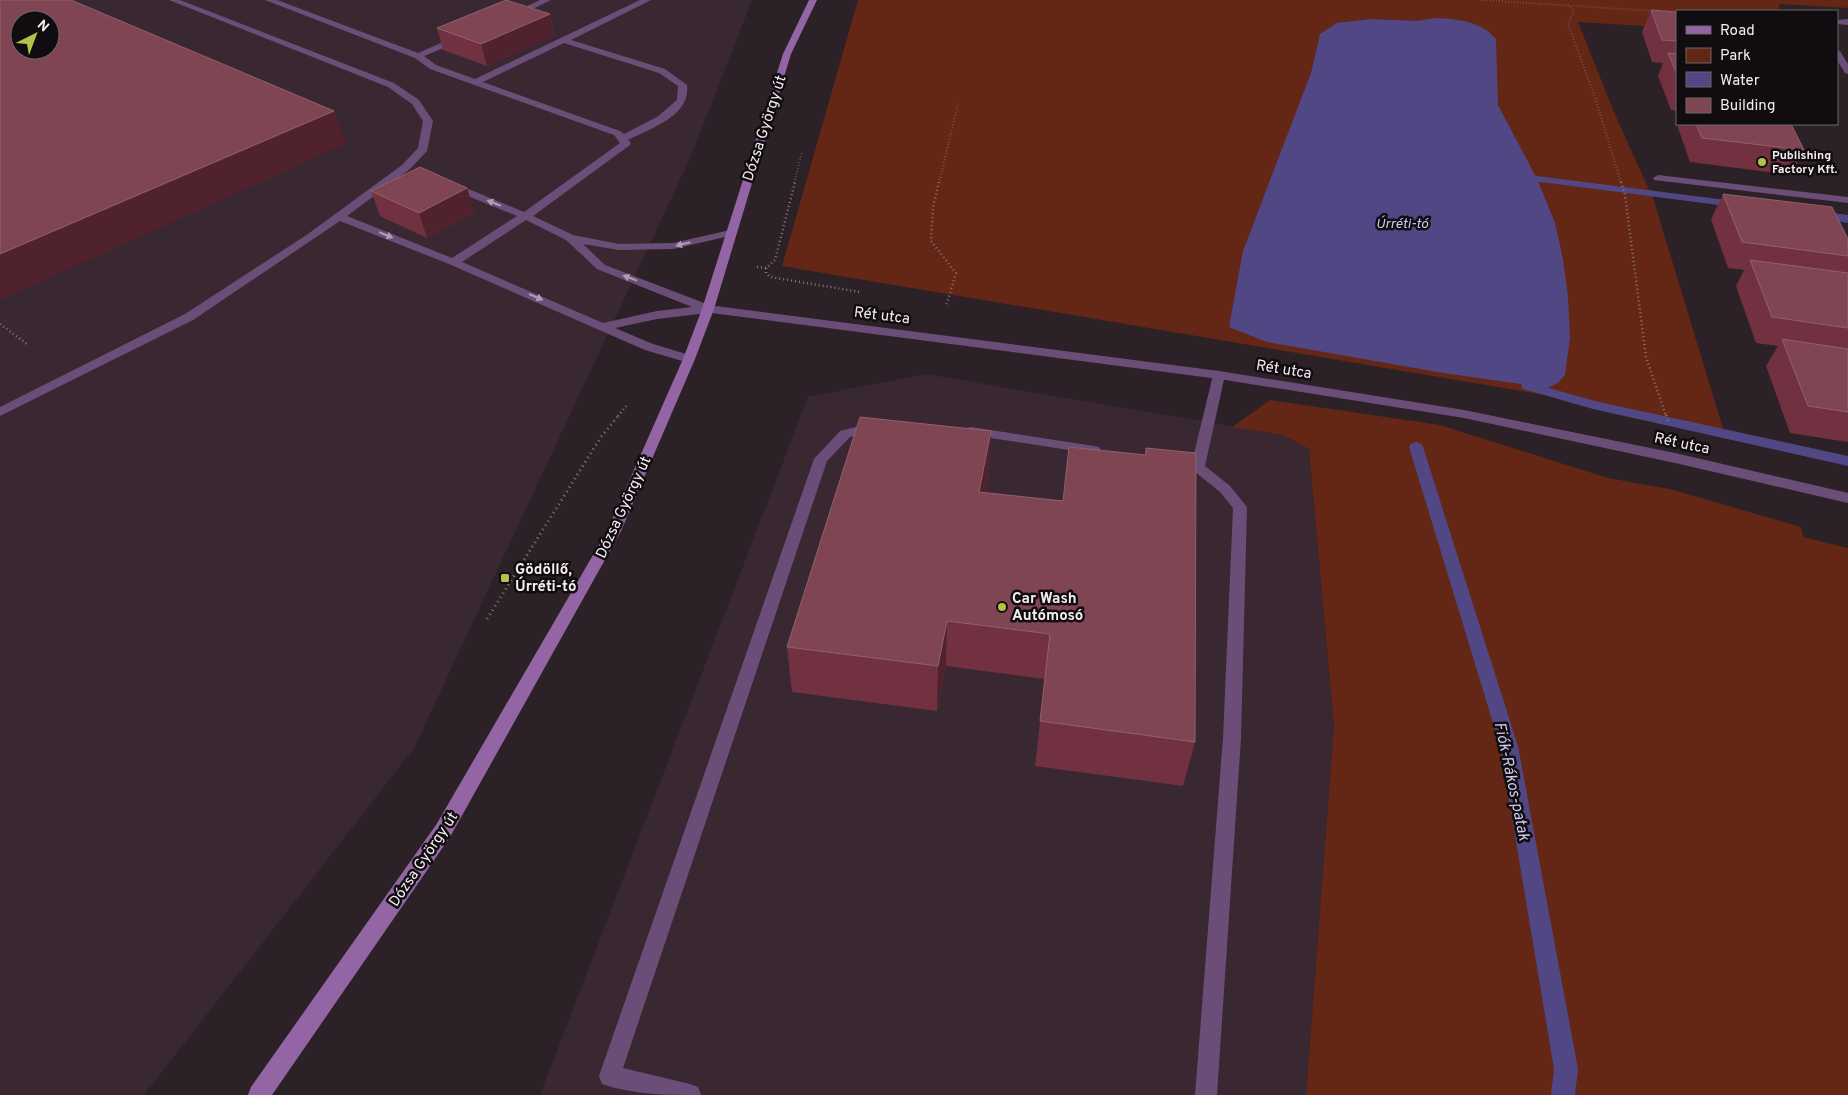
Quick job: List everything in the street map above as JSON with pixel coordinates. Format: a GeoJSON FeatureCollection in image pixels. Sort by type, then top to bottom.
{"type":"FeatureCollection","features":[{"type":"Feature","properties":{"kind":"main road","name":"Dózsa György út"},"geometry":{"type":"LineString","coordinates":[[259,1095],[448,823],[614,531],[689,359],[708,309],[787,54],[813,0]]}},
{"type":"Feature","properties":{"kind":"street"},"geometry":{"type":"LineString","coordinates":[[0,412],[189,316],[410,169],[423,149],[428,121],[416,102],[391,85],[172,0]]}},
{"type":"Feature","properties":{"kind":"street"},"geometry":{"type":"LineString","coordinates":[[269,0],[418,56],[433,66],[617,133],[626,143],[526,216],[453,262]]}},
{"type":"Feature","properties":{"kind":"street"},"geometry":{"type":"LineString","coordinates":[[504,19],[547,0]]}},
{"type":"Feature","properties":{"kind":"street"},"geometry":{"type":"LineString","coordinates":[[476,82],[565,41],[647,0]]}},
{"type":"Feature","properties":{"kind":"street"},"geometry":{"type":"LineString","coordinates":[[418,56],[469,34]]}},
{"type":"Feature","properties":{"kind":"street"},"geometry":{"type":"LineString","coordinates":[[565,41],[662,71],[682,85],[683,93],[680,103],[668,114],[622,139]]}},
{"type":"Feature","properties":{"kind":"street"},"geometry":{"type":"LineString","coordinates":[[1838,55],[1848,72]]}},
{"type":"Feature","properties":{"kind":"street"},"geometry":{"type":"LineString","coordinates":[[1658,178],[1848,200]]}},
{"type":"Feature","properties":{"kind":"street"},"geometry":{"type":"LineString","coordinates":[[442,182],[526,216],[570,238],[619,247],[673,246],[730,233]]}},
{"type":"Feature","properties":{"kind":"street"},"geometry":{"type":"LineString","coordinates":[[340,217],[453,262],[649,346],[689,359]]}},
{"type":"Feature","properties":{"kind":"street"},"geometry":{"type":"LineString","coordinates":[[570,238],[601,267],[708,309]]}},
{"type":"Feature","properties":{"kind":"street"},"geometry":{"type":"LineString","coordinates":[[605,326],[657,315],[708,309]]}},
{"type":"Feature","properties":{"kind":"street","name":"Rét utca"},"geometry":{"type":"LineString","coordinates":[[708,309],[1220,375],[1464,414],[1675,458],[1848,498]]}},
{"type":"Feature","properties":{"kind":"street"},"geometry":{"type":"LineString","coordinates":[[1198,467],[1220,375]]}},
{"type":"Feature","properties":{"kind":"street"},"geometry":{"type":"LineString","coordinates":[[690,1095],[610,1076],[820,459],[845,434],[882,423],[890,424]]}},
{"type":"Feature","properties":{"kind":"street"},"geometry":{"type":"LineString","coordinates":[[952,428],[1109,453]]}},
{"type":"Feature","properties":{"kind":"street"},"geometry":{"type":"LineString","coordinates":[[1159,461],[1198,467],[1225,488],[1240,507],[1232,738],[1206,1095]]}},
{"type":"Feature","properties":{"kind":"path"},"geometry":{"type":"LineString","coordinates":[[1481,0],[1657,11]]}},
{"type":"Feature","properties":{"kind":"path"},"geometry":{"type":"LineString","coordinates":[[1568,6],[1574,11],[1568,24],[1596,100],[1623,184]]}},
{"type":"Feature","properties":{"kind":"path"},"geometry":{"type":"LineString","coordinates":[[946,309],[956,273],[931,241],[933,207],[958,104]]}},
{"type":"Feature","properties":{"kind":"path"},"geometry":{"type":"LineString","coordinates":[[1625,194],[1646,358],[1664,414]]}},
{"type":"Feature","properties":{"kind":"path"},"geometry":{"type":"LineString","coordinates":[[0,324],[27,344]]}},
{"type":"Feature","properties":{"kind":"path"},"geometry":{"type":"LineString","coordinates":[[487,619],[601,437],[637,393],[649,346]]}},
{"type":"Feature","properties":{"kind":"shaded area"},"geometry":{"type":"Polygon","coordinates":[[[0,0],[752,0],[691,156],[414,748],[144,1095],[0,1095],[0,0]]]}},
{"type":"Feature","properties":{"kind":"shaded area"},"geometry":{"type":"Polygon","coordinates":[[[926,374],[1283,435],[1309,449],[1334,726],[1306,1095],[540,1095],[808,397],[926,374]]]}},
{"type":"Feature","properties":{"kind":"green space"},"geometry":{"type":"Polygon","coordinates":[[[858,0],[1848,0],[1848,8],[1779,4],[1779,10],[1676,10],[1676,28],[1578,22],[1614,112],[1654,201],[1724,432],[1634,410],[782,266],[858,0]]]}},
{"type":"Feature","properties":{"kind":"green space"},"geometry":{"type":"Polygon","coordinates":[[[1270,400],[1440,425],[1608,478],[1670,489],[1801,527],[1803,537],[1848,548],[1848,1095],[1306,1095],[1334,726],[1309,449],[1283,435],[1232,427],[1270,400]]]}},
{"type":"Feature","properties":{"kind":"water","name":"Úrréti-tó"},"geometry":{"type":"Polygon","coordinates":[[[1437,18],[1470,22],[1484,29],[1496,39],[1498,105],[1537,179],[1555,223],[1563,259],[1568,297],[1570,338],[1565,375],[1559,382],[1548,388],[1443,373],[1267,342],[1229,327],[1243,251],[1311,73],[1320,34],[1337,23],[1371,19],[1415,21],[1437,18]]]}},
{"type":"Feature","properties":{"kind":"building"},"geometry":{"type":"Polygon","coordinates":[[[0,0],[71,0],[334,111],[0,254],[0,0]]]}},
{"type":"Feature","properties":{"kind":"building"},"geometry":{"type":"Polygon","coordinates":[[[506,0],[550,14],[481,44],[437,28],[506,0]]]}},
{"type":"Feature","properties":{"kind":"building"},"geometry":{"type":"Polygon","coordinates":[[[1651,10],[1676,12],[1676,41],[1662,40],[1651,10]]]}},
{"type":"Feature","properties":{"kind":"building"},"geometry":{"type":"Polygon","coordinates":[[[1668,53],[1676,54],[1676,73],[1668,53]]]}},
{"type":"Feature","properties":{"kind":"building"},"geometry":{"type":"Polygon","coordinates":[[[1696,125],[1792,125],[1804,150],[1702,138],[1696,125]]]}},
{"type":"Feature","properties":{"kind":"building"},"geometry":{"type":"Polygon","coordinates":[[[420,167],[467,188],[419,213],[371,191],[420,167]]]}},
{"type":"Feature","properties":{"kind":"building"},"geometry":{"type":"Polygon","coordinates":[[[1723,194],[1832,207],[1848,239],[1848,256],[1742,242],[1723,194]]]}},
{"type":"Feature","properties":{"kind":"building"},"geometry":{"type":"Polygon","coordinates":[[[1750,260],[1848,273],[1848,328],[1772,317],[1750,260]]]}},
{"type":"Feature","properties":{"kind":"building"},"geometry":{"type":"Polygon","coordinates":[[[1782,339],[1848,349],[1848,412],[1808,406],[1782,339]]]}},
{"type":"Feature","properties":{"kind":"building","name":"Car Wash Autómosó"},"geometry":{"type":"Polygon","coordinates":[[[860,417],[991,431],[979,492],[1063,501],[1069,447],[1146,455],[1146,448],[1196,453],[1195,742],[1040,721],[1050,634],[947,621],[938,666],[787,647],[860,417]]]}},
{"type":"Feature","properties":{"kind":"waterway"},"geometry":{"type":"LineString","coordinates":[[1537,179],[1742,205]]}},
{"type":"Feature","properties":{"kind":"waterway"},"geometry":{"type":"LineString","coordinates":[[1816,215],[1848,219]]}},
{"type":"Feature","properties":{"kind":"waterway"},"geometry":{"type":"LineString","coordinates":[[1528,386],[1593,405],[1848,461]]}},
{"type":"Feature","properties":{"kind":"waterway","name":"Fiók-Rákos-patak"},"geometry":{"type":"LineString","coordinates":[[1416,447],[1509,746],[1566,1069],[1563,1095]]}},
{"type":"Feature","properties":{"kind":"place","name":"Publishing Factory Kft."},"geometry":{"type":"Point","coordinates":[1762,162]}},
{"type":"Feature","properties":{"kind":"place","name":"Gödöllő, Úrréti-tó"},"geometry":{"type":"Point","coordinates":[505,578]}},
{"type":"Feature","properties":{"kind":"place","name":"Car Wash Autómosó"},"geometry":{"type":"Point","coordinates":[1002,607]}}]}
